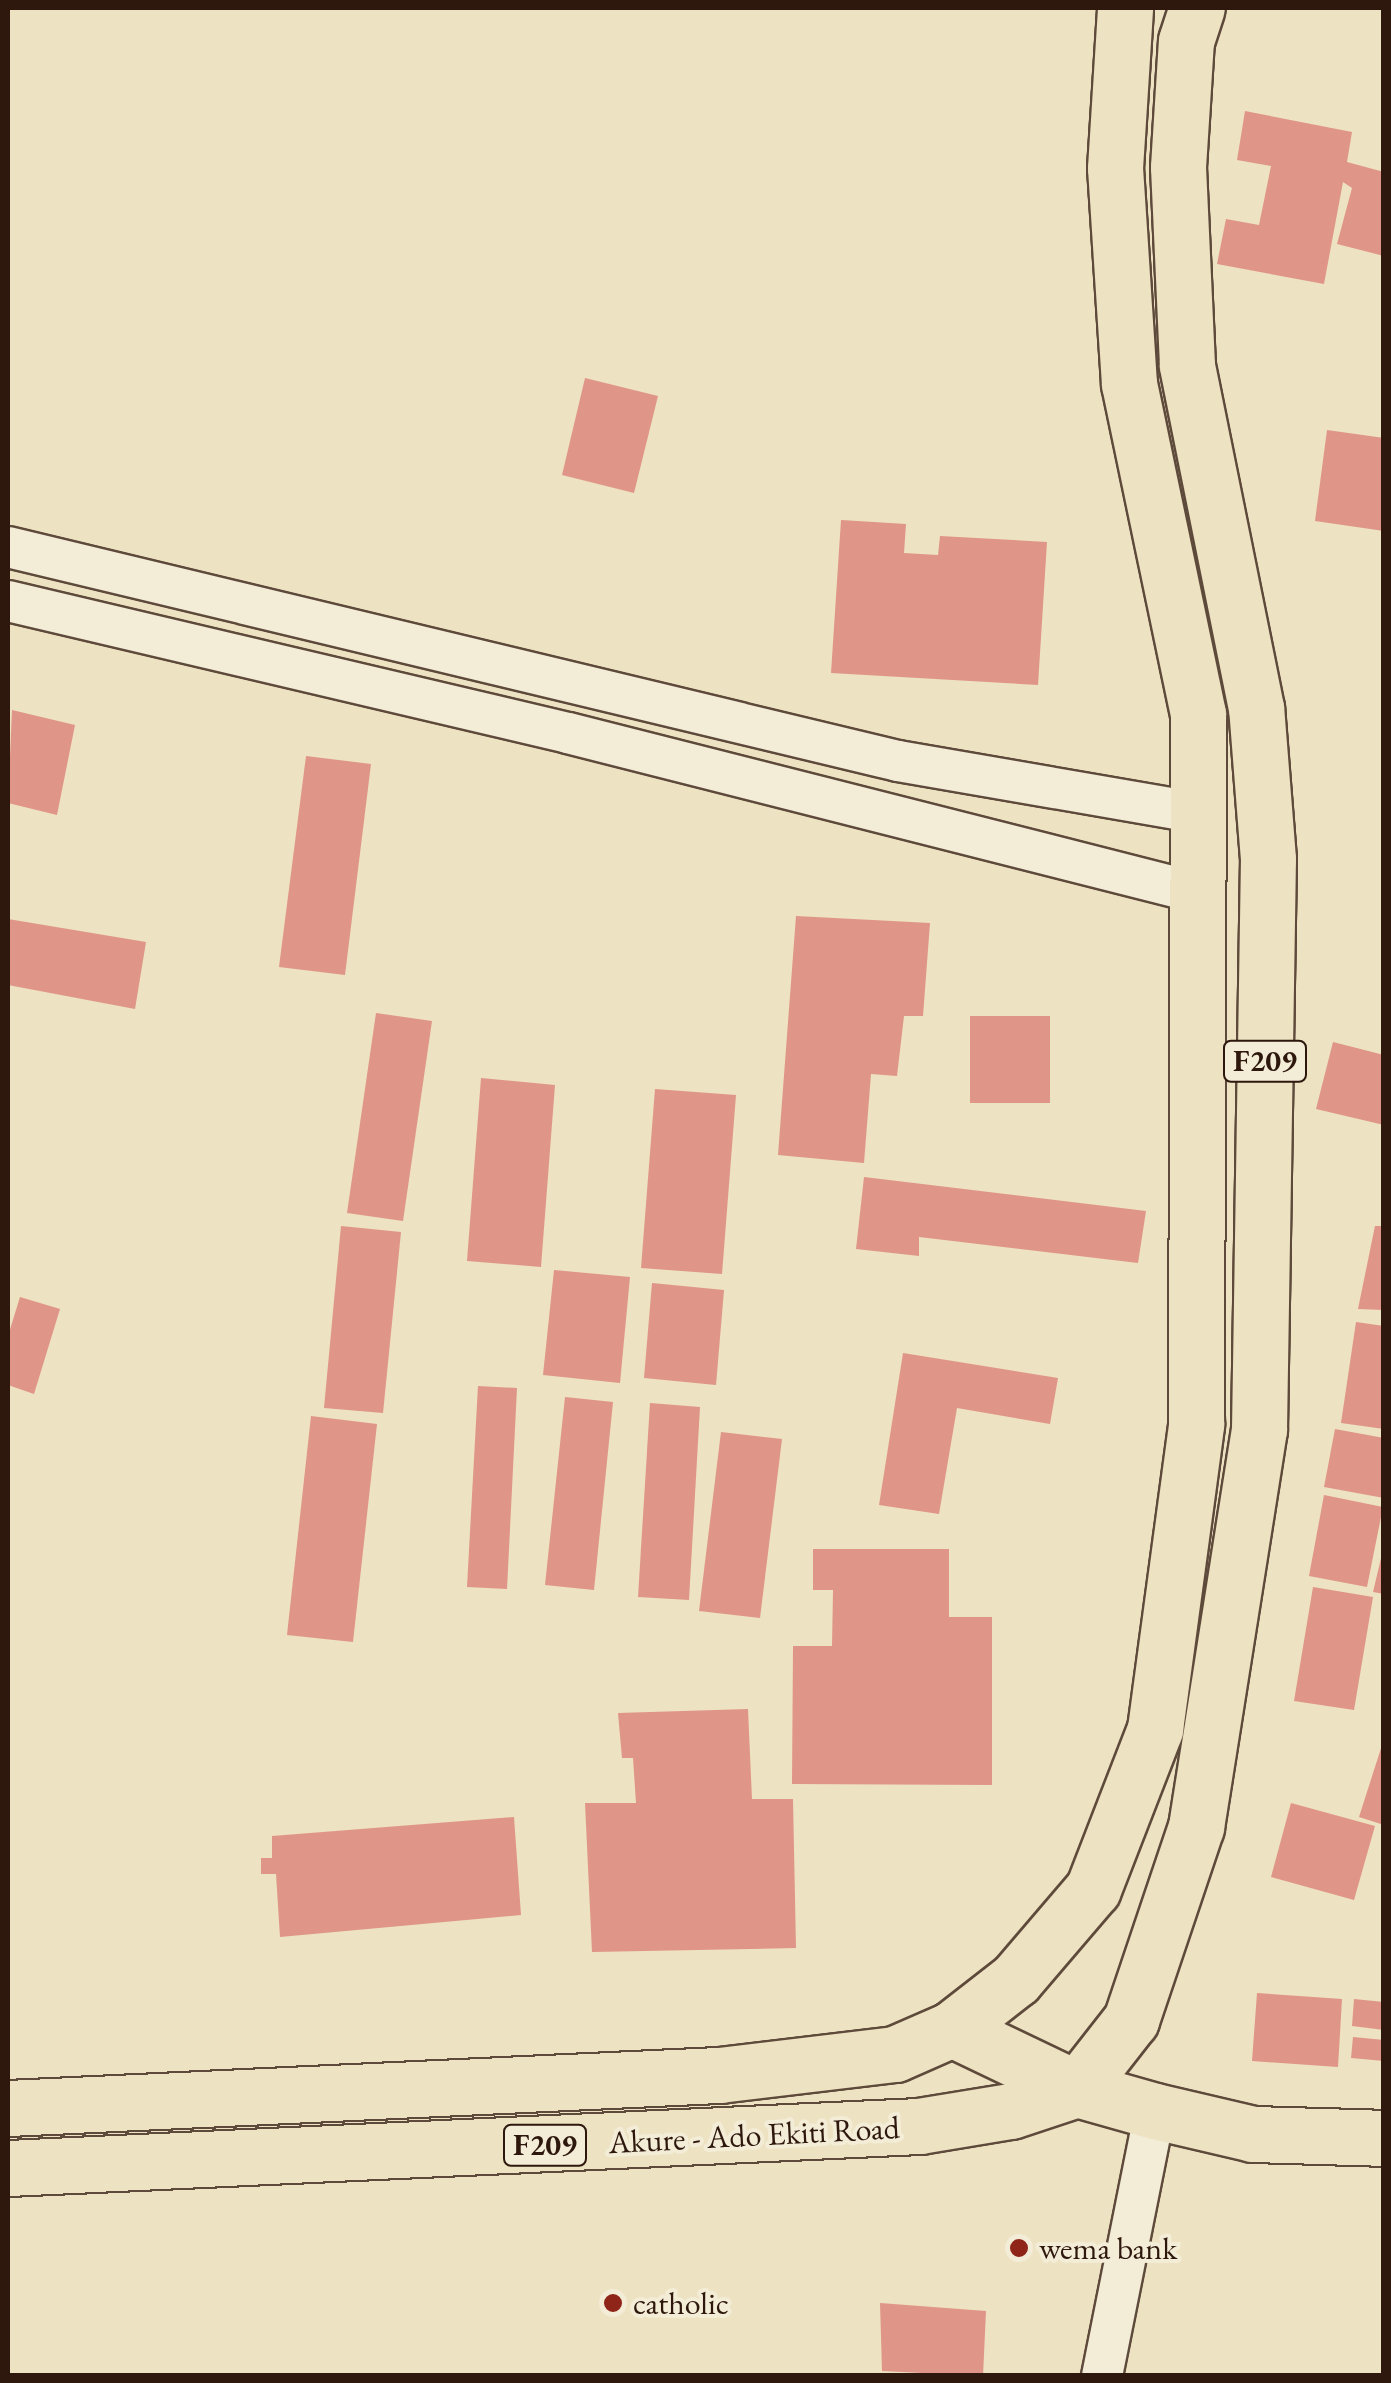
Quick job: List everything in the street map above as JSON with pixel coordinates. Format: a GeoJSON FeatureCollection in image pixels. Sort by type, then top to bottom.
{"type":"FeatureCollection","features":[{"type":"Feature","properties":{"kind":"main road","name":"F209"},"geometry":{"type":"LineString","coordinates":[[952,2028],[1016,1979],[1093,1889],[1155,1728],[1196,1424],[1198,714],[1128,384],[1115,168],[1125,8]]}},
{"type":"Feature","properties":{"kind":"main road","name":"F209"},"geometry":{"type":"LineString","coordinates":[[1077,2089],[1132,2020],[1196,1827],[1260,1430],[1268,859],[1256,708],[1187,366],[1178,167],[1186,41],[1197,8]]}},
{"type":"Feature","properties":{"kind":"main road"},"geometry":{"type":"LineString","coordinates":[[952,2028],[1077,2089],[1155,2111],[1253,2134],[1384,2138]]}},
{"type":"Feature","properties":{"kind":"main road","name":"Akure - Ado Ekiti Road"},"geometry":{"type":"LineString","coordinates":[[8,2108],[811,2068],[895,2054],[952,2028]]}},
{"type":"Feature","properties":{"kind":"main road","name":"Akure - Ado Ekiti Road"},"geometry":{"type":"LineString","coordinates":[[8,2168],[919,2126],[1011,2111],[1077,2089]]}},
{"type":"Feature","properties":{"kind":"street"},"geometry":{"type":"LineString","coordinates":[[8,547],[274,614],[596,684],[898,761],[1198,812]]}},
{"type":"Feature","properties":{"kind":"street"},"geometry":{"type":"LineString","coordinates":[[8,601],[568,733],[1198,893]]}},
{"type":"Feature","properties":{"kind":"street"},"geometry":{"type":"LineString","coordinates":[[1102,2376],[1155,2111]]}},
{"type":"Feature","properties":{"kind":"building"},"geometry":{"type":"Polygon","coordinates":[[[1245,111],[1352,132],[1347,162],[1384,172],[1384,256],[1337,244],[1352,188],[1343,182],[1324,284],[1217,264],[1226,219],[1259,225],[1271,166],[1237,160],[1245,111]]]}},
{"type":"Feature","properties":{"kind":"building"},"geometry":{"type":"Polygon","coordinates":[[[585,378],[658,396],[634,493],[562,475],[585,378]]]}},
{"type":"Feature","properties":{"kind":"building"},"geometry":{"type":"Polygon","coordinates":[[[1327,430],[1384,438],[1384,531],[1315,521],[1327,430]]]}},
{"type":"Feature","properties":{"kind":"building"},"geometry":{"type":"Polygon","coordinates":[[[841,520],[906,524],[904,553],[938,555],[940,536],[1047,542],[1038,685],[831,673],[841,520]]]}},
{"type":"Feature","properties":{"kind":"building"},"geometry":{"type":"Polygon","coordinates":[[[12,710],[75,725],[57,815],[8,803],[12,710]]]}},
{"type":"Feature","properties":{"kind":"building"},"geometry":{"type":"Polygon","coordinates":[[[306,756],[371,764],[345,975],[279,967],[306,756]]]}},
{"type":"Feature","properties":{"kind":"building"},"geometry":{"type":"Polygon","coordinates":[[[796,916],[930,923],[923,1016],[904,1016],[897,1076],[871,1074],[864,1163],[778,1155],[796,916]]]}},
{"type":"Feature","properties":{"kind":"building"},"geometry":{"type":"Polygon","coordinates":[[[8,919],[146,942],[135,1009],[8,985],[8,919]]]}},
{"type":"Feature","properties":{"kind":"building"},"geometry":{"type":"Polygon","coordinates":[[[376,1013],[432,1021],[403,1221],[347,1213],[376,1013]]]}},
{"type":"Feature","properties":{"kind":"building"},"geometry":{"type":"Polygon","coordinates":[[[970,1016],[1050,1016],[1050,1103],[970,1103],[970,1016]]]}},
{"type":"Feature","properties":{"kind":"building"},"geometry":{"type":"Polygon","coordinates":[[[1333,1042],[1384,1055],[1384,1125],[1316,1109],[1333,1042]]]}},
{"type":"Feature","properties":{"kind":"building"},"geometry":{"type":"Polygon","coordinates":[[[481,1078],[555,1085],[541,1267],[467,1261],[481,1078]]]}},
{"type":"Feature","properties":{"kind":"building"},"geometry":{"type":"Polygon","coordinates":[[[655,1089],[736,1095],[722,1274],[641,1268],[655,1089]]]}},
{"type":"Feature","properties":{"kind":"building"},"geometry":{"type":"Polygon","coordinates":[[[864,1177],[1146,1211],[1138,1263],[919,1237],[919,1256],[856,1249],[864,1177]]]}},
{"type":"Feature","properties":{"kind":"building"},"geometry":{"type":"Polygon","coordinates":[[[341,1226],[401,1232],[383,1413],[324,1408],[341,1226]]]}},
{"type":"Feature","properties":{"kind":"building"},"geometry":{"type":"Polygon","coordinates":[[[1375,1226],[1384,1226],[1384,1310],[1358,1309],[1375,1226]]]}},
{"type":"Feature","properties":{"kind":"building"},"geometry":{"type":"Polygon","coordinates":[[[554,1270],[630,1277],[620,1383],[543,1375],[554,1270]]]}},
{"type":"Feature","properties":{"kind":"building"},"geometry":{"type":"Polygon","coordinates":[[[652,1283],[724,1290],[716,1385],[644,1378],[652,1283]]]}},
{"type":"Feature","properties":{"kind":"building"},"geometry":{"type":"Polygon","coordinates":[[[20,1297],[60,1309],[34,1394],[8,1385],[8,1336],[20,1297]]]}},
{"type":"Feature","properties":{"kind":"building"},"geometry":{"type":"Polygon","coordinates":[[[1356,1322],[1384,1326],[1384,1429],[1341,1423],[1356,1322]]]}},
{"type":"Feature","properties":{"kind":"building"},"geometry":{"type":"Polygon","coordinates":[[[903,1353],[1058,1378],[1050,1424],[957,1408],[939,1514],[879,1505],[903,1353]]]}},
{"type":"Feature","properties":{"kind":"building"},"geometry":{"type":"Polygon","coordinates":[[[478,1386],[517,1388],[507,1589],[467,1587],[478,1386]]]}},
{"type":"Feature","properties":{"kind":"building"},"geometry":{"type":"Polygon","coordinates":[[[565,1397],[613,1402],[594,1590],[545,1585],[565,1397]]]}},
{"type":"Feature","properties":{"kind":"building"},"geometry":{"type":"Polygon","coordinates":[[[650,1403],[700,1407],[689,1600],[638,1597],[650,1403]]]}},
{"type":"Feature","properties":{"kind":"building"},"geometry":{"type":"Polygon","coordinates":[[[311,1416],[377,1424],[353,1642],[287,1635],[311,1416]]]}},
{"type":"Feature","properties":{"kind":"building"},"geometry":{"type":"Polygon","coordinates":[[[1335,1429],[1384,1438],[1384,1498],[1324,1487],[1335,1429]]]}},
{"type":"Feature","properties":{"kind":"building"},"geometry":{"type":"Polygon","coordinates":[[[721,1432],[782,1439],[760,1618],[699,1611],[721,1432]]]}},
{"type":"Feature","properties":{"kind":"building"},"geometry":{"type":"Polygon","coordinates":[[[1324,1495],[1383,1507],[1367,1587],[1309,1576],[1324,1495]]]}},
{"type":"Feature","properties":{"kind":"building"},"geometry":{"type":"Polygon","coordinates":[[[813,1549],[949,1549],[949,1617],[992,1617],[992,1785],[792,1784],[793,1646],[832,1646],[833,1590],[813,1590],[813,1549]]]}},
{"type":"Feature","properties":{"kind":"building"},"geometry":{"type":"Polygon","coordinates":[[[1384,1554],[1384,1594],[1373,1592],[1384,1554]]]}},
{"type":"Feature","properties":{"kind":"building"},"geometry":{"type":"Polygon","coordinates":[[[1313,1587],[1373,1597],[1354,1710],[1294,1701],[1313,1587]]]}},
{"type":"Feature","properties":{"kind":"building"},"geometry":{"type":"Polygon","coordinates":[[[748,1709],[752,1799],[793,1799],[796,1948],[592,1952],[585,1803],[636,1803],[633,1758],[622,1758],[618,1713],[748,1709]]]}},
{"type":"Feature","properties":{"kind":"building"},"geometry":{"type":"Polygon","coordinates":[[[1384,1742],[1384,1825],[1359,1817],[1384,1742]]]}},
{"type":"Feature","properties":{"kind":"building"},"geometry":{"type":"Polygon","coordinates":[[[1291,1803],[1375,1826],[1354,1900],[1271,1877],[1291,1803]]]}},
{"type":"Feature","properties":{"kind":"building"},"geometry":{"type":"Polygon","coordinates":[[[514,1817],[521,1915],[280,1937],[276,1874],[261,1874],[261,1858],[272,1858],[272,1836],[514,1817]]]}},
{"type":"Feature","properties":{"kind":"building"},"geometry":{"type":"Polygon","coordinates":[[[1257,1993],[1342,1999],[1338,2067],[1252,2061],[1257,1993]]]}},
{"type":"Feature","properties":{"kind":"building"},"geometry":{"type":"Polygon","coordinates":[[[1354,1999],[1384,2002],[1384,2030],[1352,2026],[1354,1999]]]}},
{"type":"Feature","properties":{"kind":"building"},"geometry":{"type":"Polygon","coordinates":[[[1353,2037],[1384,2040],[1384,2061],[1351,2058],[1353,2037]]]}},
{"type":"Feature","properties":{"kind":"building"},"geometry":{"type":"Polygon","coordinates":[[[880,2303],[986,2311],[983,2376],[882,2371],[880,2303]]]}},
{"type":"Feature","properties":{"kind":"place","name":"wema bank"},"geometry":{"type":"Point","coordinates":[1019,2248]}},
{"type":"Feature","properties":{"kind":"place","name":"catholic"},"geometry":{"type":"Point","coordinates":[613,2303]}}]}
